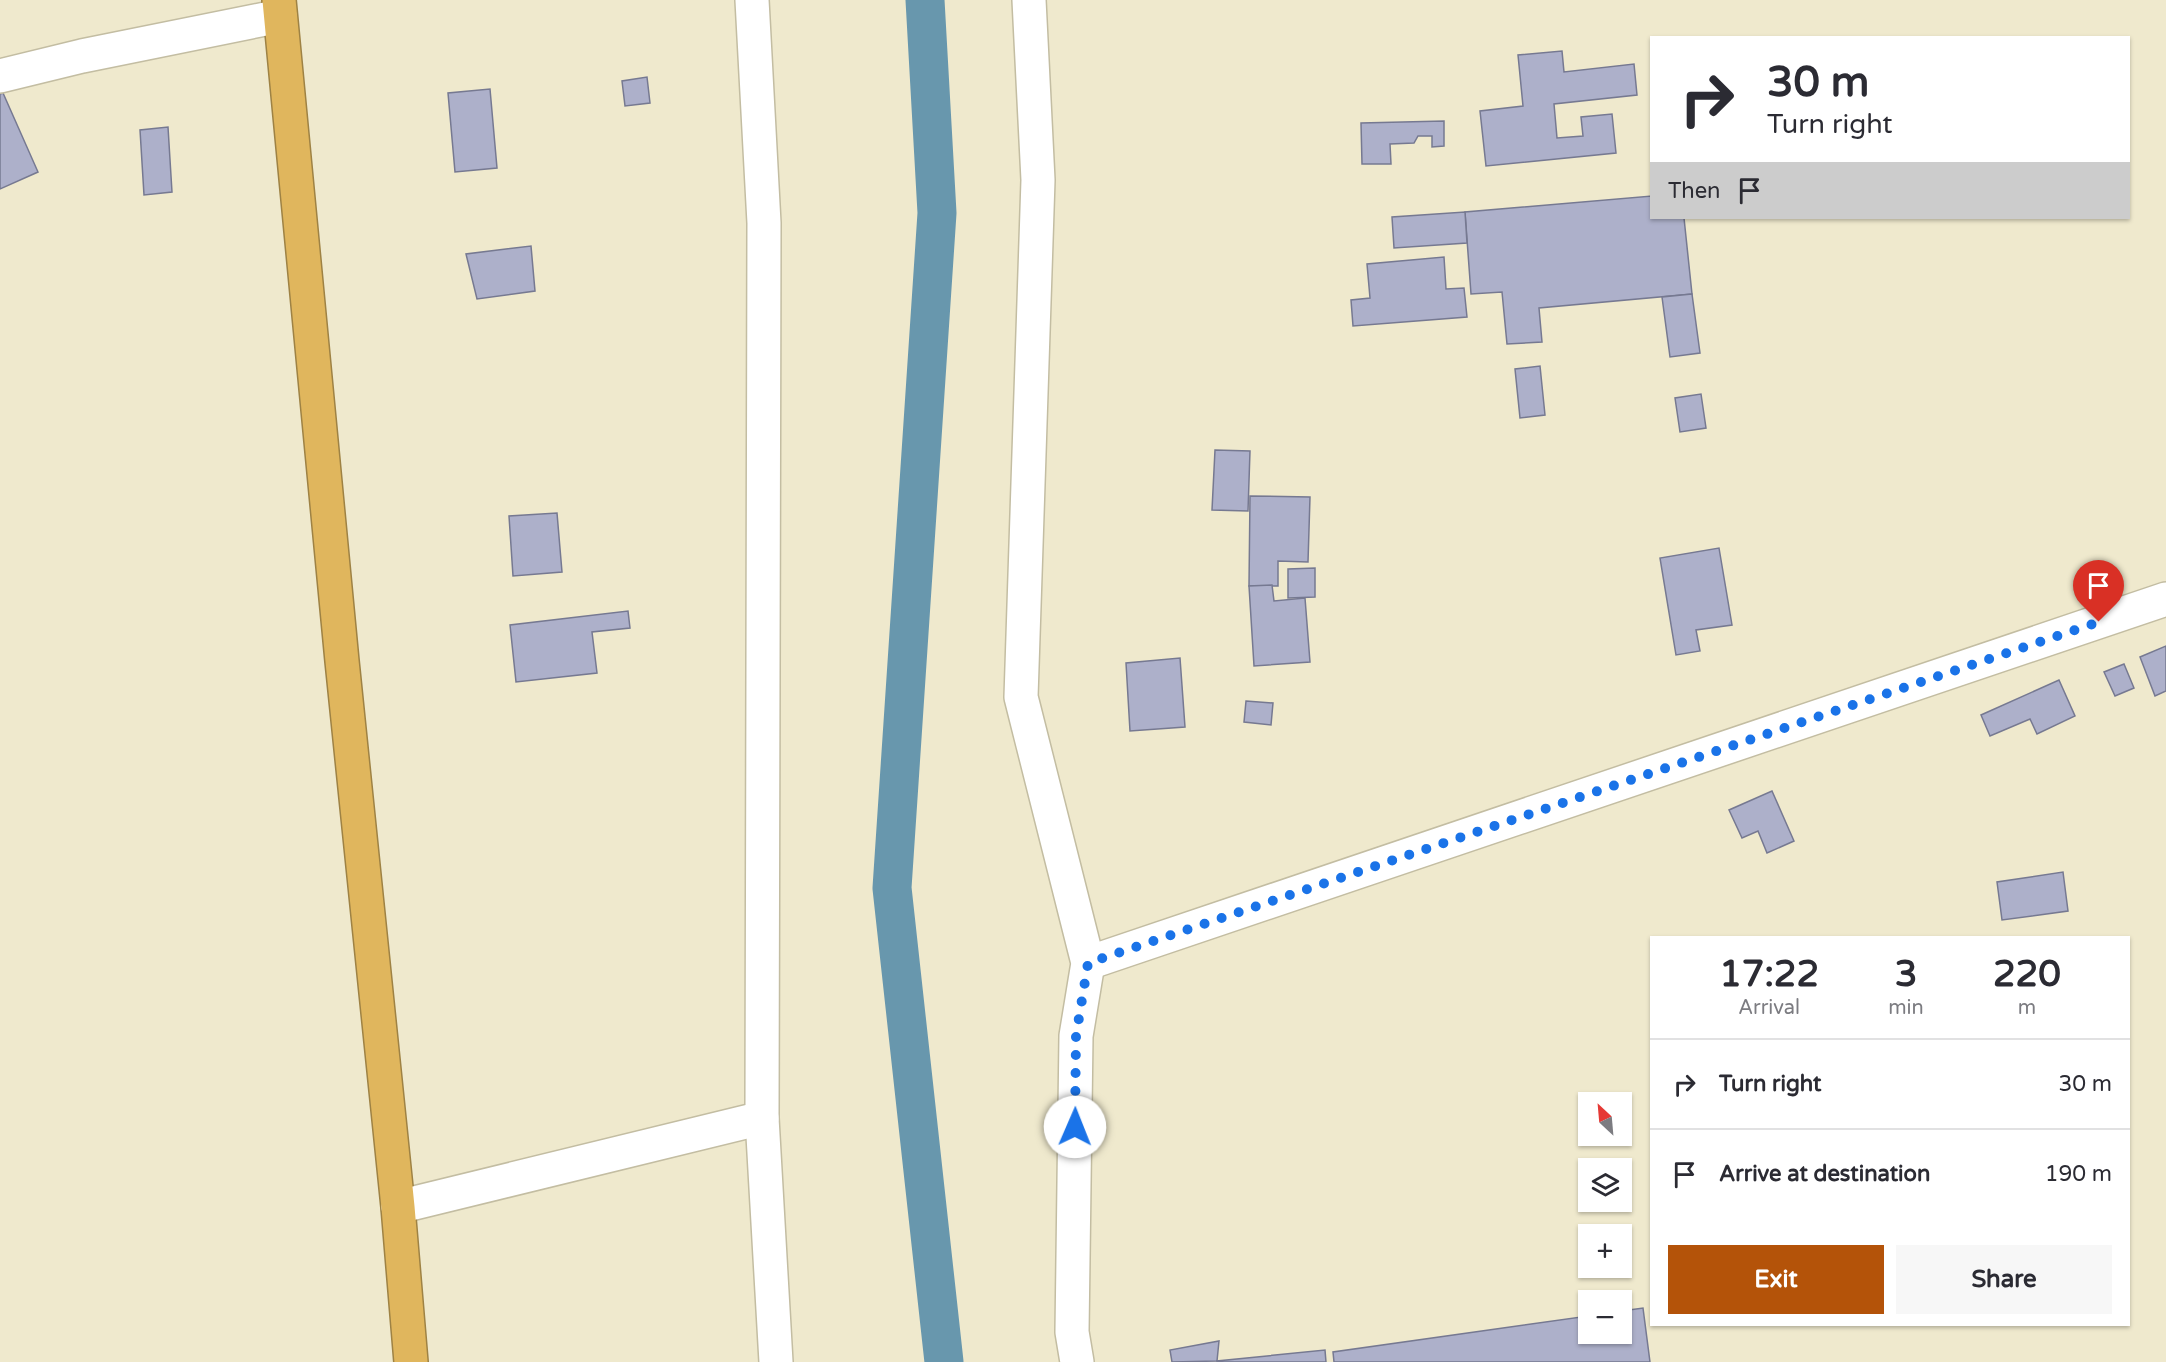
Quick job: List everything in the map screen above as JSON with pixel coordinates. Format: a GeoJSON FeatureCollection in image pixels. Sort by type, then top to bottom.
{"type":"FeatureCollection","features":[{"type":"Feature","properties":{"kind":"highway"},"geometry":{"type":"LineString","coordinates":[[280,8],[342,661],[398,1208],[411,1362]]}},
{"type":"Feature","properties":{"kind":"street"},"geometry":{"type":"LineString","coordinates":[[752,0],[764,223],[762,1118],[776,1362]]}},
{"type":"Feature","properties":{"kind":"street"},"geometry":{"type":"LineString","coordinates":[[1029,0],[1038,180],[1021,696],[1088,963],[1076,1036],[1072,1332],[1077,1362]]}},
{"type":"Feature","properties":{"kind":"street"},"geometry":{"type":"LineString","coordinates":[[0,76],[280,8]]}},
{"type":"Feature","properties":{"kind":"street"},"geometry":{"type":"LineString","coordinates":[[1088,963],[2166,599]]}},
{"type":"Feature","properties":{"kind":"street"},"geometry":{"type":"LineString","coordinates":[[398,1208],[762,1118]]}},
{"type":"Feature","properties":{"kind":"building"},"geometry":{"type":"Polygon","coordinates":[[[1562,51],[1564,72],[1634,64],[1637,95],[1554,104],[1557,138],[1583,136],[1581,117],[1612,114],[1616,153],[1486,166],[1480,111],[1523,106],[1518,55],[1562,51]]]}},
{"type":"Feature","properties":{"kind":"building"},"geometry":{"type":"Polygon","coordinates":[[[647,77],[650,103],[625,106],[622,81],[647,77]]]}},
{"type":"Feature","properties":{"kind":"building"},"geometry":{"type":"Polygon","coordinates":[[[490,89],[497,168],[455,172],[448,93],[490,89]]]}},
{"type":"Feature","properties":{"kind":"building"},"geometry":{"type":"Polygon","coordinates":[[[3,93],[38,172],[0,189],[0,94],[3,93]]]}},
{"type":"Feature","properties":{"kind":"building"},"geometry":{"type":"Polygon","coordinates":[[[1444,121],[1444,146],[1432,147],[1432,136],[1418,136],[1414,143],[1390,144],[1391,164],[1362,164],[1361,123],[1444,121]]]}},
{"type":"Feature","properties":{"kind":"building"},"geometry":{"type":"Polygon","coordinates":[[[168,127],[172,192],[144,195],[140,130],[168,127]]]}},
{"type":"Feature","properties":{"kind":"building"},"geometry":{"type":"Polygon","coordinates":[[[1650,196],[1650,219],[1684,219],[1692,294],[1539,308],[1542,342],[1507,344],[1502,292],[1471,294],[1465,212],[1650,196]]]}},
{"type":"Feature","properties":{"kind":"building"},"geometry":{"type":"Polygon","coordinates":[[[1465,212],[1467,243],[1394,248],[1392,217],[1465,212]]]}},
{"type":"Feature","properties":{"kind":"building"},"geometry":{"type":"Polygon","coordinates":[[[531,246],[535,291],[477,299],[466,254],[531,246]]]}},
{"type":"Feature","properties":{"kind":"building"},"geometry":{"type":"Polygon","coordinates":[[[1444,257],[1446,289],[1464,288],[1467,317],[1353,326],[1351,300],[1370,298],[1367,264],[1444,257]]]}},
{"type":"Feature","properties":{"kind":"building"},"geometry":{"type":"Polygon","coordinates":[[[1692,294],[1700,353],[1670,357],[1662,297],[1692,294]]]}},
{"type":"Feature","properties":{"kind":"building"},"geometry":{"type":"Polygon","coordinates":[[[1540,366],[1545,415],[1520,418],[1515,369],[1540,366]]]}},
{"type":"Feature","properties":{"kind":"building"},"geometry":{"type":"Polygon","coordinates":[[[1701,394],[1706,428],[1680,432],[1675,398],[1701,394]]]}},
{"type":"Feature","properties":{"kind":"building"},"geometry":{"type":"Polygon","coordinates":[[[1215,450],[1250,451],[1248,511],[1212,510],[1215,450]]]}},
{"type":"Feature","properties":{"kind":"building"},"geometry":{"type":"Polygon","coordinates":[[[1250,496],[1310,497],[1308,562],[1278,561],[1278,586],[1249,586],[1250,496]]]}},
{"type":"Feature","properties":{"kind":"building"},"geometry":{"type":"Polygon","coordinates":[[[557,513],[562,572],[513,576],[509,516],[557,513]]]}},
{"type":"Feature","properties":{"kind":"building"},"geometry":{"type":"Polygon","coordinates":[[[1719,548],[1732,625],[1696,630],[1700,651],[1676,655],[1660,558],[1719,548]]]}},
{"type":"Feature","properties":{"kind":"building"},"geometry":{"type":"Polygon","coordinates":[[[1315,568],[1315,597],[1288,598],[1288,569],[1315,568]]]}},
{"type":"Feature","properties":{"kind":"building"},"geometry":{"type":"Polygon","coordinates":[[[1272,585],[1274,601],[1305,598],[1310,662],[1254,666],[1249,586],[1272,585]]]}},
{"type":"Feature","properties":{"kind":"building"},"geometry":{"type":"Polygon","coordinates":[[[628,611],[630,628],[592,632],[597,673],[516,682],[510,625],[628,611]]]}},
{"type":"Feature","properties":{"kind":"building"},"geometry":{"type":"Polygon","coordinates":[[[2166,646],[2166,691],[2155,696],[2140,657],[2166,646]]]}},
{"type":"Feature","properties":{"kind":"building"},"geometry":{"type":"Polygon","coordinates":[[[1180,658],[1185,727],[1130,731],[1126,663],[1180,658]]]}},
{"type":"Feature","properties":{"kind":"building"},"geometry":{"type":"Polygon","coordinates":[[[2124,664],[2134,688],[2115,696],[2104,672],[2124,664]]]}},
{"type":"Feature","properties":{"kind":"building"},"geometry":{"type":"Polygon","coordinates":[[[2059,680],[2075,716],[2037,734],[2030,719],[1990,736],[1981,715],[2059,680]]]}},
{"type":"Feature","properties":{"kind":"building"},"geometry":{"type":"Polygon","coordinates":[[[1246,701],[1273,703],[1271,725],[1244,722],[1246,701]]]}},
{"type":"Feature","properties":{"kind":"building"},"geometry":{"type":"Polygon","coordinates":[[[1772,791],[1794,841],[1767,853],[1758,831],[1742,838],[1729,810],[1772,791]]]}},
{"type":"Feature","properties":{"kind":"building"},"geometry":{"type":"Polygon","coordinates":[[[2063,872],[2068,911],[2002,920],[1997,882],[2063,872]]]}},
{"type":"Feature","properties":{"kind":"building"},"geometry":{"type":"Polygon","coordinates":[[[1643,1308],[1650,1362],[1334,1362],[1333,1352],[1578,1317],[1578,1344],[1632,1344],[1632,1310],[1643,1308]]]}},
{"type":"Feature","properties":{"kind":"building"},"geometry":{"type":"Polygon","coordinates":[[[1219,1341],[1217,1361],[1172,1362],[1170,1350],[1219,1341]]]}},
{"type":"Feature","properties":{"kind":"building"},"geometry":{"type":"Polygon","coordinates":[[[1325,1350],[1326,1362],[1217,1362],[1217,1361],[1325,1350]]]}},
{"type":"Feature","properties":{"kind":"waterway"},"geometry":{"type":"LineString","coordinates":[[925,0],[937,213],[892,888],[944,1362]]}},
{"type":"Feature","properties":{"kind":"route"},"geometry":{"type":"LineString","coordinates":[[1075,1127],[1076,1036],[1088,963],[2099,622]]}}]}
